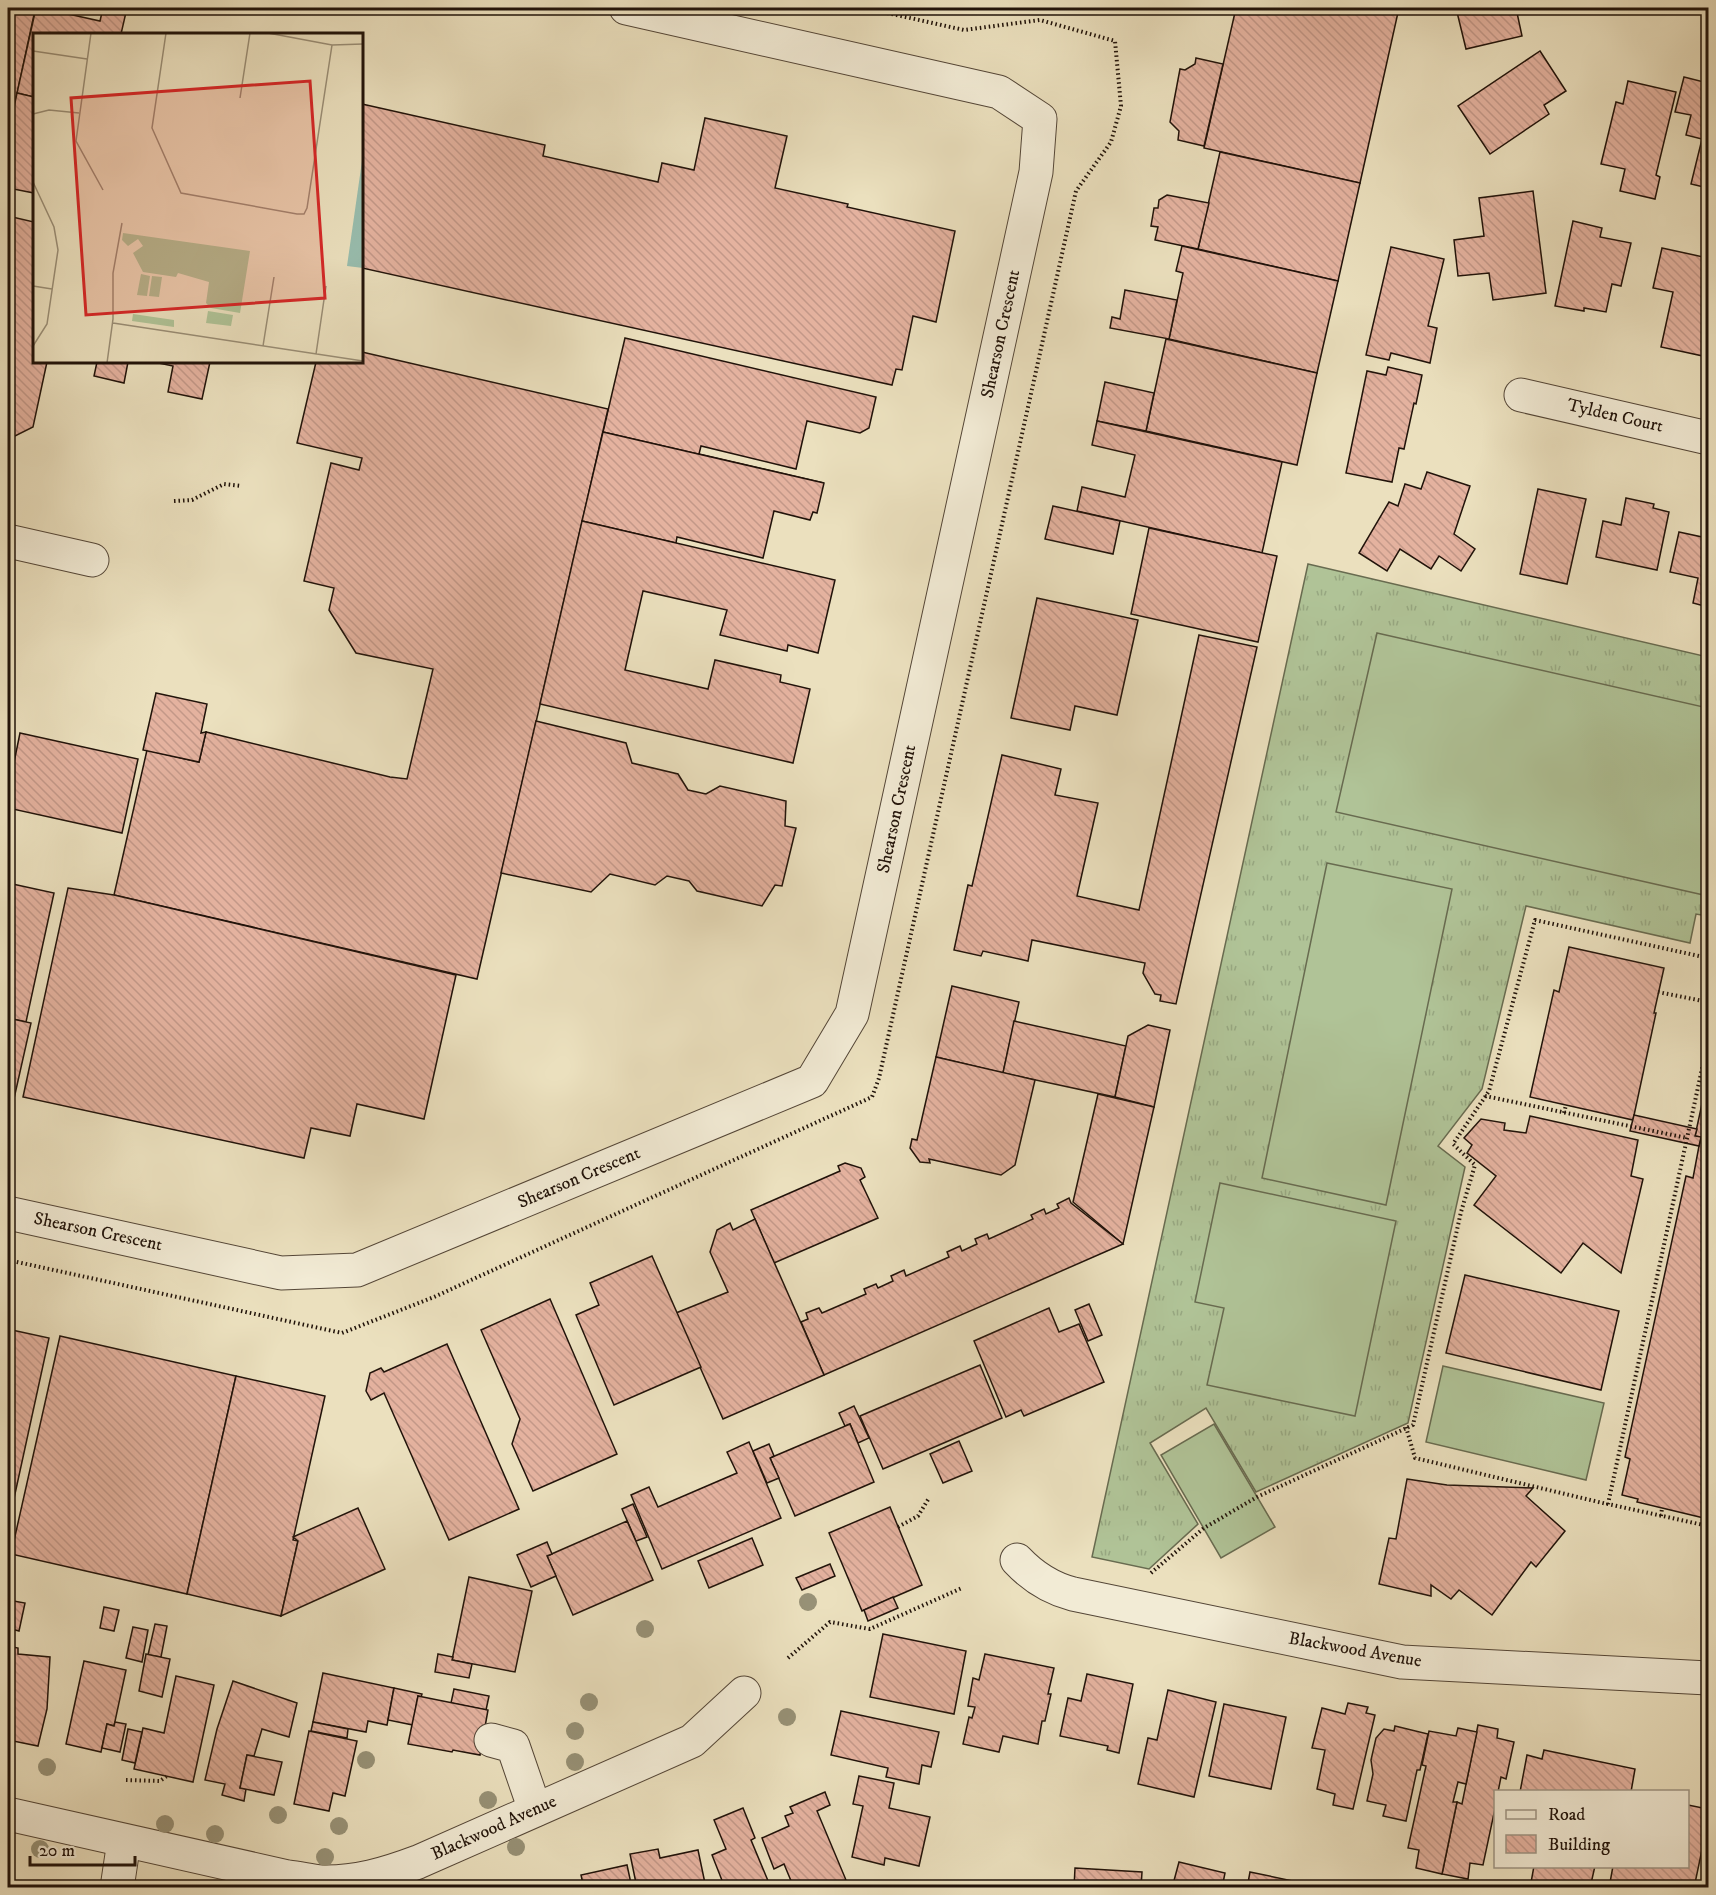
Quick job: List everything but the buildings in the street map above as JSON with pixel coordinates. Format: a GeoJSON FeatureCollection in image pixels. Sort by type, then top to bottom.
{"type":"FeatureCollection","features":[{"type":"Feature","properties":{"kind":"street","name":"Shearson Crescent"},"geometry":{"type":"LineString","coordinates":[[8,1213],[281,1273],[357,1270],[812,1081],[852,1014],[1036,172],[1040,119],[999,92],[626,8]]}},
{"type":"Feature","properties":{"kind":"street","name":"Tylden Court"},"geometry":{"type":"LineString","coordinates":[[1521,395],[1708,438]]}},
{"type":"Feature","properties":{"kind":"street"},"geometry":{"type":"LineString","coordinates":[[8,541],[92,560]]}},
{"type":"Feature","properties":{"kind":"street","name":"Blackwood Avenue"},"geometry":{"type":"LineString","coordinates":[[1017,1560],[1044,1582],[1065,1591],[1402,1662],[1708,1678]]}},
{"type":"Feature","properties":{"kind":"street","name":"Blackwood Avenue"},"geometry":{"type":"LineString","coordinates":[[8,1814],[288,1877],[319,1882],[344,1882],[388,1874],[692,1741],[744,1693]]}},
{"type":"Feature","properties":{"kind":"street"},"geometry":{"type":"LineString","coordinates":[[491,1740],[513,1746],[536,1810]]}},
{"type":"Feature","properties":{"kind":"street"},"geometry":{"type":"LineString","coordinates":[[117,1887],[137,1844]]}},
{"type":"Feature","properties":{"kind":"street"},"geometry":{"type":"LineString","coordinates":[[136,1887],[137,1844]]}},
{"type":"Feature","properties":{"kind":"path"},"geometry":{"type":"LineString","coordinates":[[8,1260],[342,1333],[434,1297],[872,1097],[879,1078],[1077,191],[1111,142],[1121,106],[1115,40],[1040,20],[964,30],[865,8]]}},
{"type":"Feature","properties":{"kind":"path"},"geometry":{"type":"LineString","coordinates":[[174,501],[192,500],[224,484],[242,486]]}},
{"type":"Feature","properties":{"kind":"path"},"geometry":{"type":"LineString","coordinates":[[1150,1573],[1204,1528],[1257,1497],[1413,1425],[1461,1212],[1474,1165],[1453,1144],[1489,1090],[1535,920],[1708,958]]}},
{"type":"Feature","properties":{"kind":"path"},"geometry":{"type":"LineString","coordinates":[[1659,992],[1708,1002],[1705,1020],[1708,1021]]}},
{"type":"Feature","properties":{"kind":"path"},"geometry":{"type":"LineString","coordinates":[[1608,1504],[1708,1041]]}},
{"type":"Feature","properties":{"kind":"path"},"geometry":{"type":"LineString","coordinates":[[1485,1096],[1687,1138]]}},
{"type":"Feature","properties":{"kind":"path"},"geometry":{"type":"LineString","coordinates":[[1564,1113],[1566,1105]]}},
{"type":"Feature","properties":{"kind":"path"},"geometry":{"type":"LineString","coordinates":[[1406,1427],[1415,1458],[1708,1526]]}},
{"type":"Feature","properties":{"kind":"path"},"geometry":{"type":"LineString","coordinates":[[898,1527],[918,1516],[929,1498]]}},
{"type":"Feature","properties":{"kind":"path"},"geometry":{"type":"LineString","coordinates":[[1661,1516],[1662,1508]]}},
{"type":"Feature","properties":{"kind":"path"},"geometry":{"type":"LineString","coordinates":[[788,1658],[830,1623],[870,1629],[962,1588]]}},
{"type":"Feature","properties":{"kind":"path"},"geometry":{"type":"LineString","coordinates":[[126,1780],[160,1781],[167,1776]]}},
{"type":"Feature","properties":{"kind":"green space"},"geometry":{"type":"Polygon","coordinates":[[[1308,564],[1708,657],[1708,916],[1696,914],[1690,943],[1526,906],[1482,1089],[1438,1146],[1465,1167],[1408,1423],[1256,1492],[1206,1408],[1150,1443],[1198,1524],[1149,1569],[1092,1557],[1308,564]]]}},
{"type":"Feature","properties":{"kind":"green space"},"geometry":{"type":"Polygon","coordinates":[[[1377,633],[1708,708],[1708,896],[1336,812],[1377,633]]]}},
{"type":"Feature","properties":{"kind":"green space"},"geometry":{"type":"Polygon","coordinates":[[[1327,863],[1452,889],[1386,1205],[1262,1178],[1327,863]]]}},
{"type":"Feature","properties":{"kind":"green space"},"geometry":{"type":"Polygon","coordinates":[[[1220,1183],[1396,1221],[1355,1416],[1207,1385],[1224,1308],[1195,1302],[1220,1183]]]}},
{"type":"Feature","properties":{"kind":"green space"},"geometry":{"type":"Polygon","coordinates":[[[1443,1366],[1604,1403],[1586,1480],[1426,1442],[1443,1366]]]}},
{"type":"Feature","properties":{"kind":"green space"},"geometry":{"type":"Polygon","coordinates":[[[1214,1424],[1275,1527],[1221,1558],[1161,1455],[1214,1424]]]}}]}
